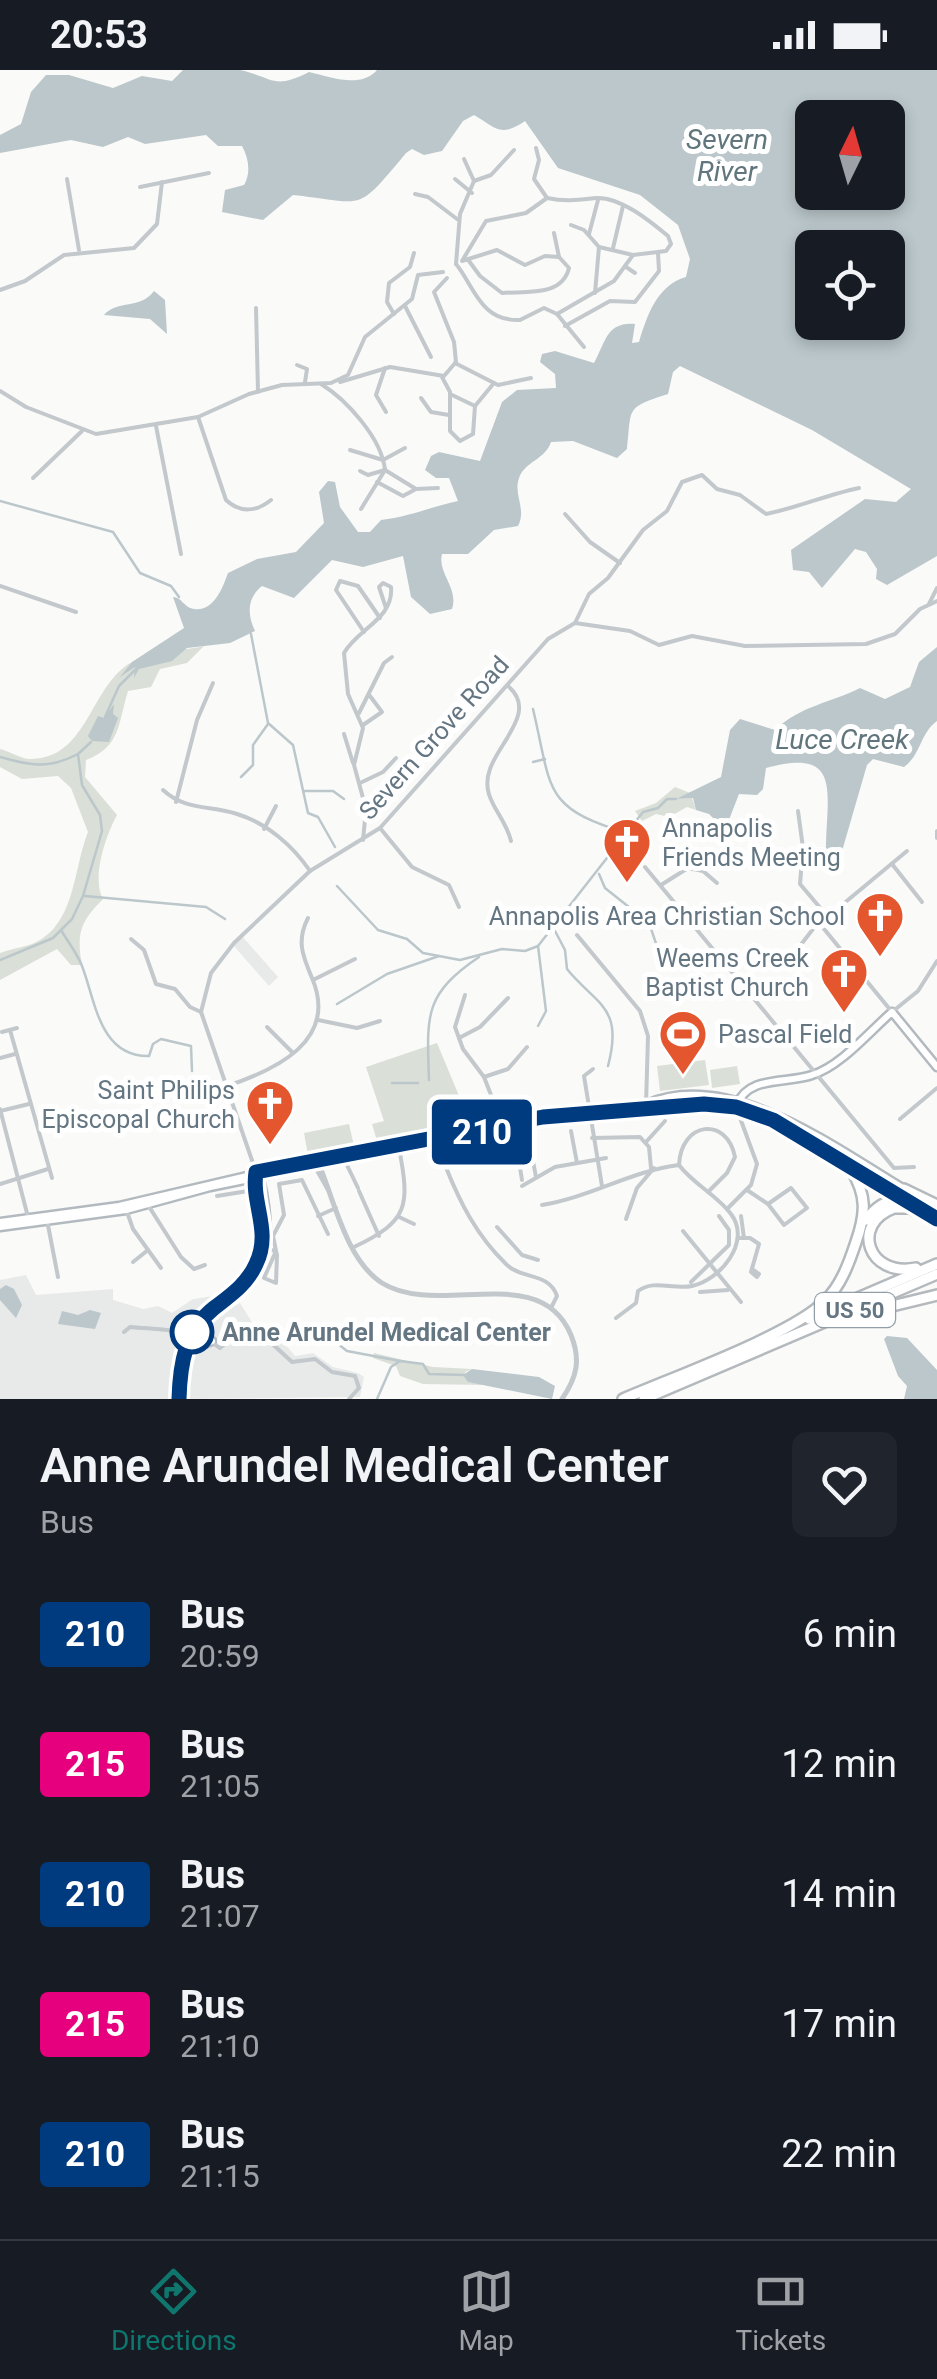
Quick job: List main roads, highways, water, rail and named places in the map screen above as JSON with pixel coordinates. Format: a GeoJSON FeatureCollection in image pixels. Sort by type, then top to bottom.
{"type":"FeatureCollection","features":[{"type":"Feature","properties":{"kind":"highway"},"geometry":{"type":"LineString","coordinates":[[851,1169],[865,1196],[860,1231]]}},
{"type":"Feature","properties":{"kind":"highway"},"geometry":{"type":"LineString","coordinates":[[772,1337],[824,1302],[842,1278],[860,1231],[874,1209],[902,1194],[937,1214]]}},
{"type":"Feature","properties":{"kind":"highway"},"geometry":{"type":"LineString","coordinates":[[936,1268],[890,1269],[876,1259],[869,1238],[879,1217],[894,1208],[937,1214]]}},
{"type":"Feature","properties":{"kind":"highway","name":"US 50"},"geometry":{"type":"LineString","coordinates":[[623,1399],[936,1268]]}},
{"type":"Feature","properties":{"kind":"highway"},"geometry":{"type":"LineString","coordinates":[[772,1337],[934,1295]]}},
{"type":"Feature","properties":{"kind":"highway","name":"US 50"},"geometry":{"type":"LineString","coordinates":[[644,1399],[772,1337]]}},
{"type":"Feature","properties":{"kind":"main road"},"geometry":{"type":"LineString","coordinates":[[737,1104],[756,1085],[817,1074],[892,1012],[937,1067]]}},
{"type":"Feature","properties":{"kind":"main road"},"geometry":{"type":"LineString","coordinates":[[316,1162],[560,1114],[696,1097],[737,1104],[785,1120],[902,1194]]}},
{"type":"Feature","properties":{"kind":"main road"},"geometry":{"type":"LineString","coordinates":[[737,1104],[773,1120],[851,1169],[902,1194]]}},
{"type":"Feature","properties":{"kind":"main road"},"geometry":{"type":"LineString","coordinates":[[126,1208],[316,1162],[444,1139]]}},
{"type":"Feature","properties":{"kind":"main road"},"geometry":{"type":"LineString","coordinates":[[0,1224],[148,1204],[257,1176]]}},
{"type":"Feature","properties":{"kind":"main road"},"geometry":{"type":"LineString","coordinates":[[181,1399],[193,1335],[251,1283],[264,1248],[257,1176]]}},
{"type":"Feature","properties":{"kind":"main road"},"geometry":{"type":"LineString","coordinates":[[0,1224],[113,1210]]}},
{"type":"Feature","properties":{"kind":"main road"},"geometry":{"type":"LineString","coordinates":[[181,1399],[193,1335]]}},
{"type":"Feature","properties":{"kind":"main road"},"geometry":{"type":"LineString","coordinates":[[188,1354],[198,1345],[212,1342]]}},
{"type":"Feature","properties":{"kind":"water","name":"Severn River"},"geometry":{"type":"Polygon","coordinates":[[[183,70],[240,70],[281,81],[309,72],[354,80],[377,70],[937,70],[937,556],[887,585],[876,579],[877,569],[866,552],[855,549],[822,588],[809,572],[793,570],[791,550],[865,499],[896,502],[911,489],[812,430],[680,366],[673,372],[668,394],[633,411],[627,449],[617,458],[573,441],[551,442],[519,478],[518,526],[494,530],[468,554],[442,554],[442,568],[453,594],[452,609],[430,614],[411,597],[403,556],[363,567],[332,560],[294,598],[262,586],[250,607],[255,631],[230,643],[187,648],[172,661],[139,669],[134,678],[135,667],[120,677],[132,662],[184,628],[173,597],[190,608],[207,607],[217,597],[228,573],[257,559],[296,552],[324,523],[319,492],[328,481],[335,482],[340,507],[358,532],[370,532],[381,520],[458,501],[449,478],[436,478],[425,470],[431,456],[439,452],[480,461],[502,402],[517,390],[556,388],[555,374],[540,362],[542,354],[555,351],[594,363],[608,335],[625,324],[635,324],[632,343],[639,342],[660,294],[686,277],[690,259],[678,225],[640,195],[558,168],[525,121],[503,130],[474,115],[463,121],[442,151],[424,155],[412,149],[358,200],[293,195],[263,220],[222,212],[225,190],[244,185],[248,161],[242,146],[218,146],[206,135],[145,144],[128,137],[103,147],[71,140],[0,153],[0,135],[21,124],[31,92],[46,75],[69,75],[113,88],[142,76],[172,81],[183,70]]]}},
{"type":"Feature","properties":{"kind":"water"},"geometry":{"type":"Polygon","coordinates":[[[154,291],[165,300],[167,334],[150,319],[104,315],[116,307],[142,301],[154,291]]]}},
{"type":"Feature","properties":{"kind":"water","name":"Luce Creek"},"geometry":{"type":"Polygon","coordinates":[[[937,647],[937,721],[904,767],[873,759],[867,765],[840,858],[833,861],[826,855],[826,781],[820,770],[809,764],[766,768],[763,789],[757,795],[739,794],[725,830],[709,814],[696,810],[693,798],[676,799],[721,777],[730,730],[740,719],[775,730],[805,710],[860,688],[885,699],[910,687],[919,662],[937,647]]]}},
{"type":"Feature","properties":{"kind":"water"},"geometry":{"type":"Polygon","coordinates":[[[114,704],[113,714],[118,718],[109,742],[92,741],[88,736],[98,716],[104,718],[114,704]]]}},
{"type":"Feature","properties":{"kind":"water"},"geometry":{"type":"Polygon","coordinates":[[[6,1285],[14,1289],[22,1305],[16,1318],[0,1300],[0,1289],[6,1285]]]}},
{"type":"Feature","properties":{"kind":"water"},"geometry":{"type":"Polygon","coordinates":[[[90,1310],[101,1313],[95,1329],[58,1324],[62,1311],[78,1315],[90,1310]]]}},
{"type":"Feature","properties":{"kind":"water"},"geometry":{"type":"Polygon","coordinates":[[[907,1338],[937,1370],[937,1399],[904,1399],[907,1386],[898,1376],[884,1339],[907,1338]]]}},
{"type":"Feature","properties":{"kind":"water"},"geometry":{"type":"Polygon","coordinates":[[[472,1369],[539,1377],[555,1386],[552,1399],[468,1382],[463,1375],[472,1369]]]}},
{"type":"Feature","properties":{"kind":"waterway"},"geometry":{"type":"LineString","coordinates":[[0,501],[113,532],[140,573],[171,586],[179,597]]}},
{"type":"Feature","properties":{"kind":"waterway"},"geometry":{"type":"LineString","coordinates":[[251,634],[268,723],[293,745],[308,813],[318,817],[335,847]]}},
{"type":"Feature","properties":{"kind":"waterway"},"geometry":{"type":"LineString","coordinates":[[105,717],[119,686],[135,670]]}},
{"type":"Feature","properties":{"kind":"waterway","name":"Luce Creek"},"geometry":{"type":"LineString","coordinates":[[533,709],[555,792],[579,814],[627,833]]}},
{"type":"Feature","properties":{"kind":"waterway"},"geometry":{"type":"LineString","coordinates":[[241,777],[253,765],[253,745],[268,724]]}},
{"type":"Feature","properties":{"kind":"waterway"},"geometry":{"type":"LineString","coordinates":[[0,960],[53,938],[72,919],[83,896],[102,831],[100,815],[82,785],[78,754],[91,742]]}},
{"type":"Feature","properties":{"kind":"waterway"},"geometry":{"type":"LineString","coordinates":[[0,757],[40,764],[78,754]]}},
{"type":"Feature","properties":{"kind":"waterway"},"geometry":{"type":"LineString","coordinates":[[533,762],[545,759]]}},
{"type":"Feature","properties":{"kind":"waterway"},"geometry":{"type":"LineString","coordinates":[[304,791],[333,791],[344,799]]}},
{"type":"Feature","properties":{"kind":"waterway","name":"Luce Creek"},"geometry":{"type":"LineString","coordinates":[[337,886],[378,930],[407,939],[423,953],[460,960],[502,949],[525,951],[538,946],[643,812],[658,808],[667,799],[676,799]]}},
{"type":"Feature","properties":{"kind":"waterway"},"geometry":{"type":"LineString","coordinates":[[599,874],[605,888],[649,923],[661,958]]}},
{"type":"Feature","properties":{"kind":"waterway"},"geometry":{"type":"LineString","coordinates":[[85,896],[206,907],[225,919]]}},
{"type":"Feature","properties":{"kind":"waterway","name":"Luce Creek"},"geometry":{"type":"LineString","coordinates":[[554,929],[565,950],[567,969],[610,1018],[612,1046],[608,1066]]}},
{"type":"Feature","properties":{"kind":"waterway"},"geometry":{"type":"LineString","coordinates":[[61,930],[80,961],[109,1037],[132,1054],[149,1056],[153,1044],[161,1039],[191,1046],[192,1071]]}},
{"type":"Feature","properties":{"kind":"waterway"},"geometry":{"type":"LineString","coordinates":[[538,946],[546,1011],[538,1026]]}},
{"type":"Feature","properties":{"kind":"waterway"},"geometry":{"type":"LineString","coordinates":[[337,1004],[387,974],[439,956]]}},
{"type":"Feature","properties":{"kind":"waterway","name":"Luce Creek"},"geometry":{"type":"LineString","coordinates":[[429,1080],[432,1009],[447,983],[479,957]]}},
{"type":"Feature","properties":{"kind":"waterway"},"geometry":{"type":"LineString","coordinates":[[392,1083],[418,1083]]}},
{"type":"Feature","properties":{"kind":"waterway"},"geometry":{"type":"LineString","coordinates":[[324,1333],[347,1351],[400,1361]]}},
{"type":"Feature","properties":{"kind":"waterway"},"geometry":{"type":"LineString","coordinates":[[377,1399],[391,1367],[400,1361],[423,1364],[429,1374],[464,1375]]}},
{"type":"Feature","properties":{"kind":"place","name":"Annapolis Friends Meeting"},"geometry":{"type":"Point","coordinates":[627,884]}},
{"type":"Feature","properties":{"kind":"place","name":"Annapolis Area Christian School"},"geometry":{"type":"Point","coordinates":[880,958]}},
{"type":"Feature","properties":{"kind":"place","name":"Weems Creek Baptist Church"},"geometry":{"type":"Point","coordinates":[844,1014]}},
{"type":"Feature","properties":{"kind":"place","name":"Pascal Field"},"geometry":{"type":"Point","coordinates":[683,1076]}},
{"type":"Feature","properties":{"kind":"place","name":"Saint Philips Episcopal Church"},"geometry":{"type":"Point","coordinates":[270,1146]}},
{"type":"Feature","properties":{"kind":"place","name":"Anne Arundel Medical Center"},"geometry":{"type":"Point","coordinates":[192,1332]}}]}
